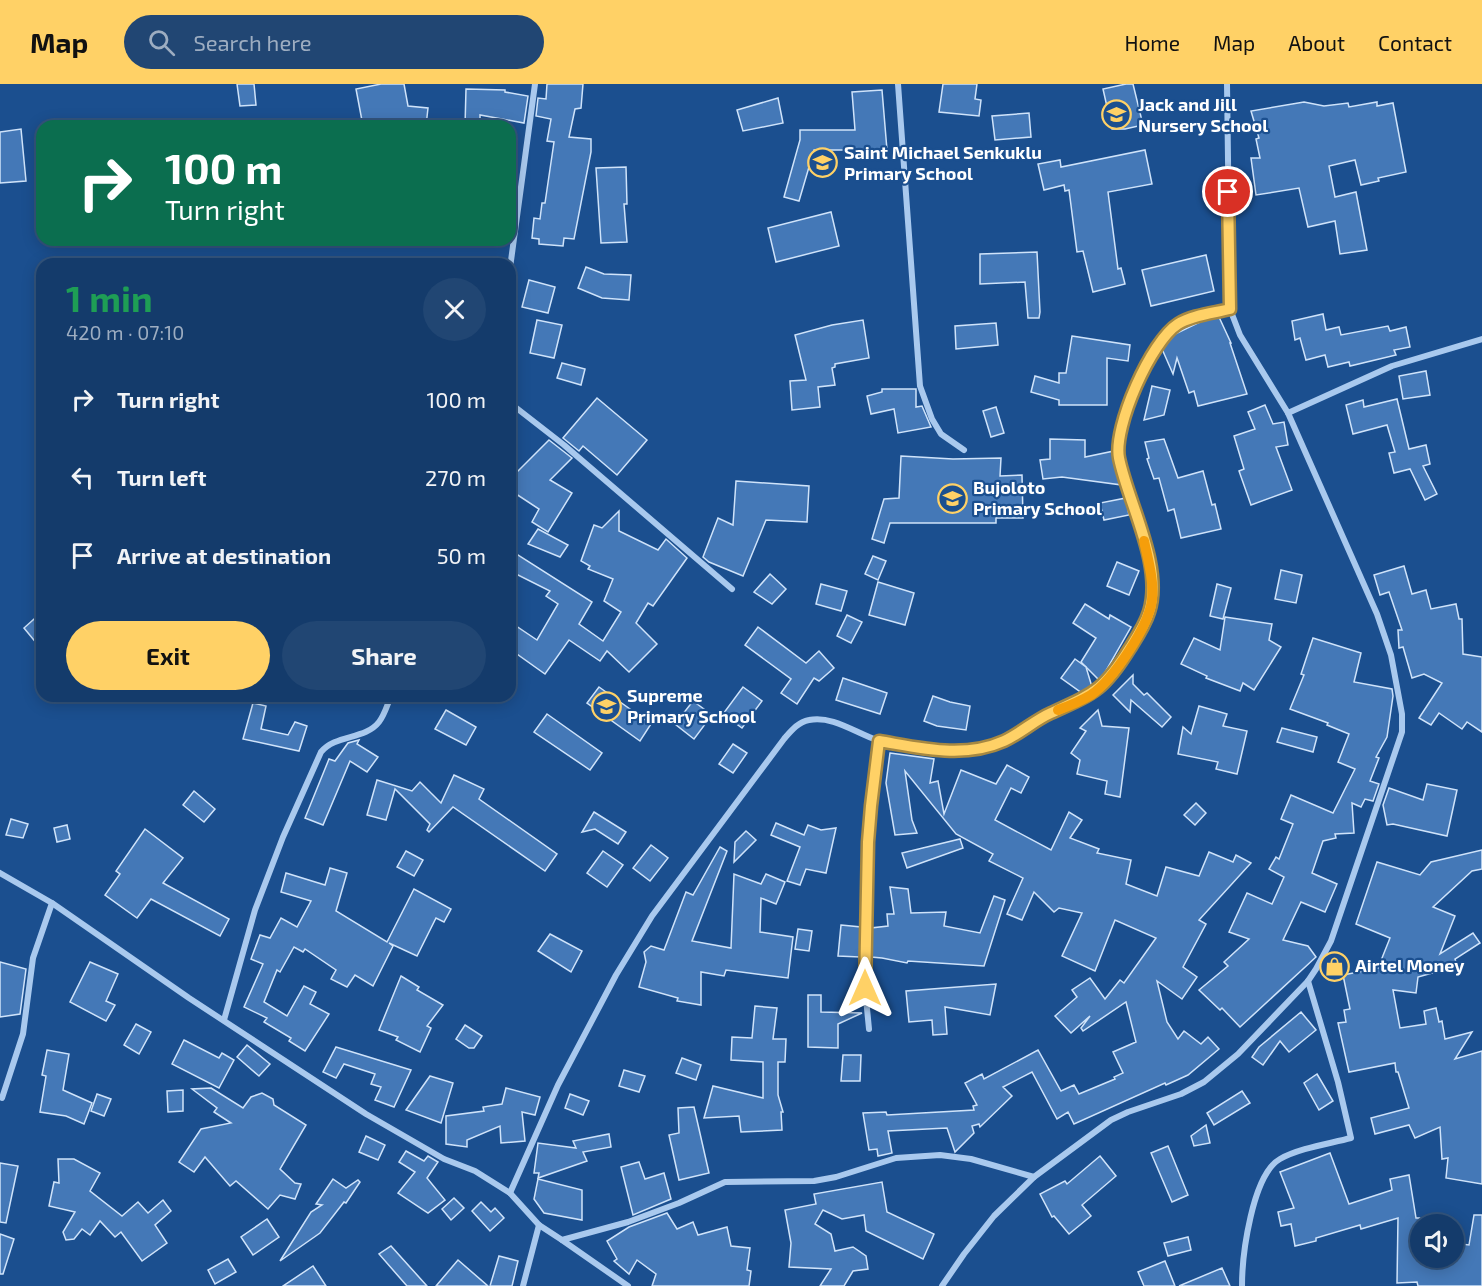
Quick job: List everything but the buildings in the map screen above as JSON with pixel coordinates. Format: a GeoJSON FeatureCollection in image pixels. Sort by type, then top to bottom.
{"type":"FeatureCollection","features":[{"type":"Feature","properties":{"kind":"street"},"geometry":{"type":"LineString","coordinates":[[516,224],[535,84]]}},
{"type":"Feature","properties":{"kind":"street"},"geometry":{"type":"LineString","coordinates":[[897,84],[920,386],[932,419],[941,434],[964,450]]}},
{"type":"Feature","properties":{"kind":"street"},"geometry":{"type":"LineString","coordinates":[[942,1286],[994,1216],[1034,1177],[1111,1120],[1181,1094],[1204,1082],[1238,1054],[1308,981],[1331,941],[1402,732],[1402,714],[1391,655],[1377,614],[1288,413],[1240,335],[1230,309],[1227,84]]}},
{"type":"Feature","properties":{"kind":"street"},"geometry":{"type":"LineString","coordinates":[[510,1193],[558,1085],[616,975],[652,916],[784,739],[797,725],[808,720],[819,719],[879,741],[946,752],[970,751],[992,746],[1021,732],[1049,714],[1090,696],[1114,674],[1140,632],[1149,614],[1152,600],[1152,579],[1142,530],[1118,456],[1119,437],[1134,389],[1157,346],[1177,325],[1230,309]]}},
{"type":"Feature","properties":{"kind":"street"},"geometry":{"type":"LineString","coordinates":[[1288,413],[1392,366],[1482,339]]}},
{"type":"Feature","properties":{"kind":"street"},"geometry":{"type":"LineString","coordinates":[[516,408],[564,445],[732,589]]}},
{"type":"Feature","properties":{"kind":"street"},"geometry":{"type":"LineString","coordinates":[[224,1020],[255,910],[283,837],[321,752],[331,743],[372,729],[383,715],[388,702]]}},
{"type":"Feature","properties":{"kind":"street"},"geometry":{"type":"LineString","coordinates":[[869,1029],[865,988],[868,842],[879,741]]}},
{"type":"Feature","properties":{"kind":"street"},"geometry":{"type":"LineString","coordinates":[[0,873],[52,903],[189,998],[366,1114],[444,1159],[475,1171],[510,1193],[539,1225],[628,1286]]}},
{"type":"Feature","properties":{"kind":"street"},"geometry":{"type":"LineString","coordinates":[[2,1098],[23,1034],[33,958],[52,903]]}},
{"type":"Feature","properties":{"kind":"street"},"geometry":{"type":"LineString","coordinates":[[1242,1286],[1242,1265],[1247,1231],[1262,1179],[1269,1169],[1277,1161],[1291,1154],[1351,1138],[1338,1082],[1308,981]]}},
{"type":"Feature","properties":{"kind":"street"},"geometry":{"type":"LineString","coordinates":[[562,1240],[628,1222],[679,1203],[725,1182],[814,1181],[836,1177],[896,1158],[940,1155],[972,1159],[1034,1177]]}},
{"type":"Feature","properties":{"kind":"street"},"geometry":{"type":"LineString","coordinates":[[523,1286],[539,1225]]}},
{"type":"Feature","properties":{"kind":"slow traffic"},"geometry":{"type":"LineString","coordinates":[[1058,710],[1090,696],[1102,686],[1114,674],[1140,632],[1149,614],[1152,600],[1152,579],[1144,541]]}},
{"type":"Feature","properties":{"kind":"place","name":"Jack and Jill Nursery School"},"geometry":{"type":"Point","coordinates":[1117,115]}},
{"type":"Feature","properties":{"kind":"place","name":"Saint Michael Senkuklu Primary School"},"geometry":{"type":"Point","coordinates":[823,163]}},
{"type":"Feature","properties":{"kind":"place","name":"Bujoloto Primary School"},"geometry":{"type":"Point","coordinates":[952,498]}},
{"type":"Feature","properties":{"kind":"place","name":"Supreme Primary School"},"geometry":{"type":"Point","coordinates":[606,706]}},
{"type":"Feature","properties":{"kind":"place","name":"Airtel Money"},"geometry":{"type":"Point","coordinates":[1334,966]}},
{"type":"Feature","properties":{"kind":"route"},"geometry":{"type":"LineString","coordinates":[[865,988],[868,842],[879,741],[946,752],[970,751],[1006,740],[1049,714],[1090,696],[1102,686],[1114,674],[1149,614],[1152,579],[1142,530],[1118,456],[1119,437],[1134,389],[1157,346],[1177,325],[1230,309],[1228,192]]}}]}
